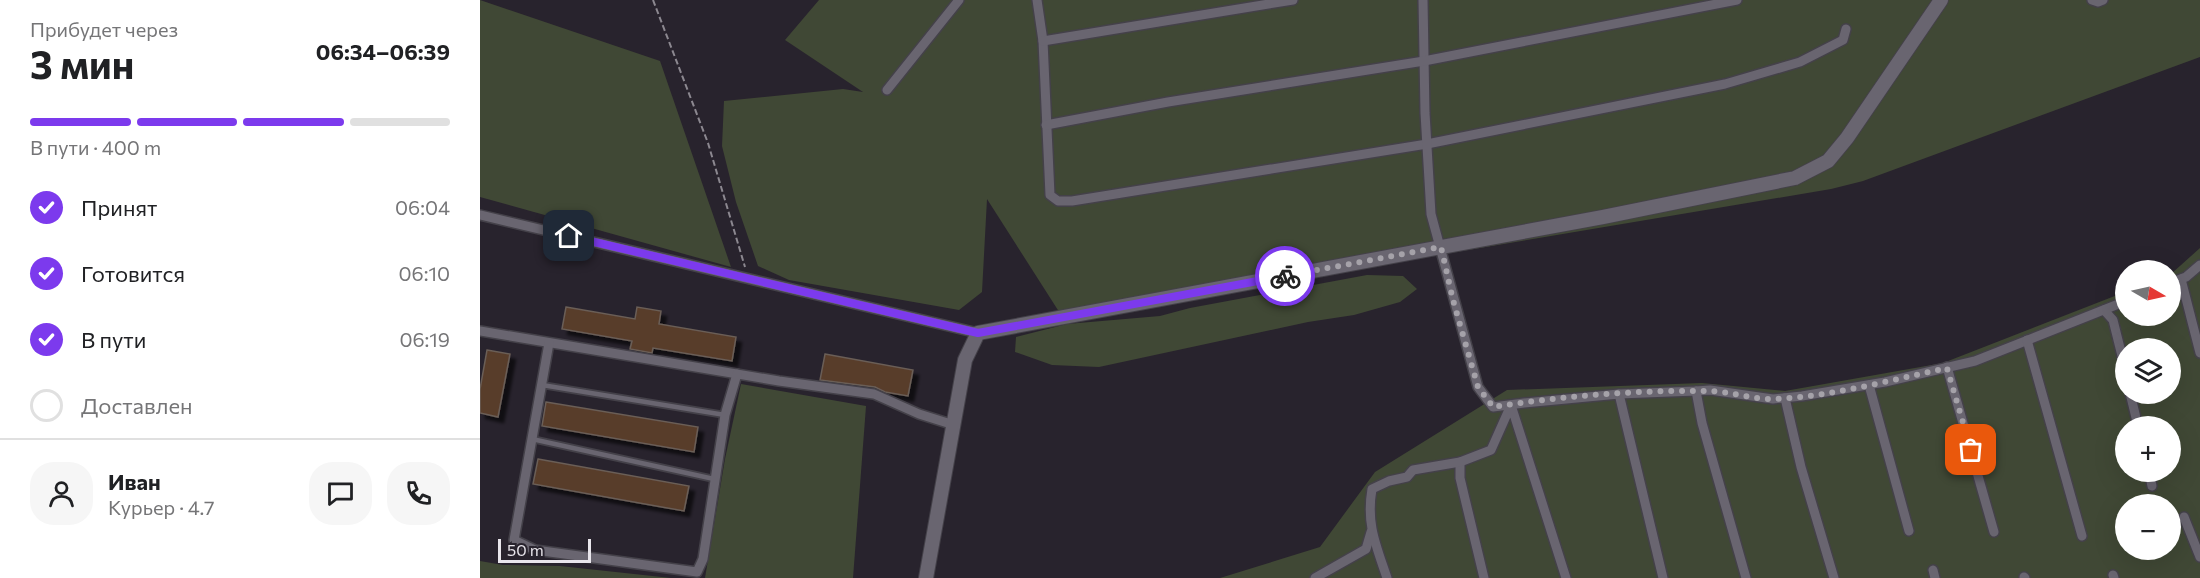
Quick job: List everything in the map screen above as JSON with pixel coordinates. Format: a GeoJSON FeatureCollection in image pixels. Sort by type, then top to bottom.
{"type":"FeatureCollection","features":[{"type":"Feature","properties":{"kind":"street"},"geometry":{"type":"LineString","coordinates":[[887,90],[959,0]]}},
{"type":"Feature","properties":{"kind":"street"},"geometry":{"type":"LineString","coordinates":[[1037,0],[1043,41],[1050,195],[1058,201],[1072,201],[1427,144],[1725,84],[1800,62],[1843,40],[1846,29]]}},
{"type":"Feature","properties":{"kind":"street"},"geometry":{"type":"LineString","coordinates":[[1043,41],[1293,0]]}},
{"type":"Feature","properties":{"kind":"street"},"geometry":{"type":"LineString","coordinates":[[1423,0],[1431,214],[1478,387],[1493,407],[1619,394],[1710,390],[1773,399],[1869,385],[1975,361],[2115,306]]}},
{"type":"Feature","properties":{"kind":"street"},"geometry":{"type":"LineString","coordinates":[[1046,125],[1168,102],[1424,61],[1737,0]]}},
{"type":"Feature","properties":{"kind":"street"},"geometry":{"type":"LineString","coordinates":[[480,215],[978,333],[1603,217],[1795,178],[1828,161],[1847,138],[1941,0]]}},
{"type":"Feature","properties":{"kind":"street"},"geometry":{"type":"LineString","coordinates":[[2092,0],[2098,2],[2103,0]]}},
{"type":"Feature","properties":{"kind":"street"},"geometry":{"type":"LineString","coordinates":[[2200,265],[2181,279],[2200,353]]}},
{"type":"Feature","properties":{"kind":"street"},"geometry":{"type":"LineString","coordinates":[[2104,310],[2113,320],[2118,338]]}},
{"type":"Feature","properties":{"kind":"street"},"geometry":{"type":"LineString","coordinates":[[480,331],[737,374],[874,394],[919,414],[954,425]]}},
{"type":"Feature","properties":{"kind":"street"},"geometry":{"type":"LineString","coordinates":[[926,578],[965,360],[978,333]]}},
{"type":"Feature","properties":{"kind":"street"},"geometry":{"type":"LineString","coordinates":[[2027,340],[2082,536]]}},
{"type":"Feature","properties":{"kind":"street"},"geometry":{"type":"LineString","coordinates":[[549,343],[514,540],[535,550],[697,572],[703,559],[725,415],[737,374]]}},
{"type":"Feature","properties":{"kind":"street"},"geometry":{"type":"LineString","coordinates":[[1947,368],[1994,532]]}},
{"type":"Feature","properties":{"kind":"street"},"geometry":{"type":"LineString","coordinates":[[1869,385],[1909,531]]}},
{"type":"Feature","properties":{"kind":"street"},"geometry":{"type":"LineString","coordinates":[[1696,391],[1702,423],[1746,578]]}},
{"type":"Feature","properties":{"kind":"street"},"geometry":{"type":"LineString","coordinates":[[1619,394],[1663,578]]}},
{"type":"Feature","properties":{"kind":"street"},"geometry":{"type":"LineString","coordinates":[[1785,398],[1801,467],[1834,578]]}},
{"type":"Feature","properties":{"kind":"street"},"geometry":{"type":"LineString","coordinates":[[1387,578],[1371,532],[1369,508],[1372,489],[1389,481],[1407,477],[1413,471],[1460,462],[1491,450],[1511,405]]}},
{"type":"Feature","properties":{"kind":"street"},"geometry":{"type":"LineString","coordinates":[[1511,405],[1566,578]]}},
{"type":"Feature","properties":{"kind":"street"},"geometry":{"type":"LineString","coordinates":[[1460,462],[1460,478],[1484,578]]}},
{"type":"Feature","properties":{"kind":"street"},"geometry":{"type":"LineString","coordinates":[[2151,482],[2152,486]]}},
{"type":"Feature","properties":{"kind":"street"},"geometry":{"type":"LineString","coordinates":[[2184,517],[2200,556]]}},
{"type":"Feature","properties":{"kind":"street"},"geometry":{"type":"LineString","coordinates":[[1316,578],[1366,549],[1371,532]]}},
{"type":"Feature","properties":{"kind":"lane"},"geometry":{"type":"LineString","coordinates":[[542,385],[725,415]]}},
{"type":"Feature","properties":{"kind":"lane"},"geometry":{"type":"LineString","coordinates":[[532,439],[714,479]]}},
{"type":"Feature","properties":{"kind":"path"},"geometry":{"type":"LineString","coordinates":[[653,0],[708,143],[748,278]]}},
{"type":"Feature","properties":{"kind":"green space"},"geometry":{"type":"Polygon","coordinates":[[[480,0],[660,61],[731,267],[480,197],[480,0]]]}},
{"type":"Feature","properties":{"kind":"green space"},"geometry":{"type":"Polygon","coordinates":[[[819,0],[2200,0],[2200,57],[1863,181],[1831,189],[1063,318],[987,199],[982,292],[959,310],[789,280],[758,266],[736,202],[722,146],[724,101],[843,89],[863,92],[785,40],[819,0]]]}},
{"type":"Feature","properties":{"kind":"green space"},"geometry":{"type":"Polygon","coordinates":[[[2200,248],[2200,578],[1220,578],[1320,547],[1375,472],[1507,390],[1702,383],[1785,391],[1943,363],[2115,296],[2115,326],[2181,326],[2181,265],[2200,248]]]}},
{"type":"Feature","properties":{"kind":"green space"},"geometry":{"type":"Polygon","coordinates":[[[1367,275],[1403,276],[1417,289],[1400,302],[1354,315],[1308,322],[1099,367],[1052,365],[1015,352],[1016,337],[1067,324],[1160,316],[1190,308],[1367,275]]]}},
{"type":"Feature","properties":{"kind":"green space"},"geometry":{"type":"Polygon","coordinates":[[[741,384],[866,406],[853,578],[705,578],[725,459],[741,384]]]}},
{"type":"Feature","properties":{"kind":"green space"},"geometry":{"type":"Polygon","coordinates":[[[480,561],[503,565],[560,566],[671,578],[480,578],[480,561]]]}},
{"type":"Feature","properties":{"kind":"building"},"geometry":{"type":"Polygon","coordinates":[[[566,307],[635,319],[637,307],[661,311],[659,324],[736,337],[732,361],[653,348],[652,353],[630,349],[632,341],[562,329],[566,307]]]}},
{"type":"Feature","properties":{"kind":"building"},"geometry":{"type":"Polygon","coordinates":[[[487,350],[510,354],[498,417],[480,413],[480,389],[487,350]]]}},
{"type":"Feature","properties":{"kind":"building"},"geometry":{"type":"Polygon","coordinates":[[[825,354],[913,370],[908,396],[885,392],[875,387],[820,380],[825,354]]]}},
{"type":"Feature","properties":{"kind":"building"},"geometry":{"type":"Polygon","coordinates":[[[546,402],[698,427],[694,452],[542,426],[546,402]]]}},
{"type":"Feature","properties":{"kind":"building"},"geometry":{"type":"Polygon","coordinates":[[[538,459],[689,486],[684,511],[533,484],[538,459]]]}},
{"type":"Feature","properties":{"kind":"way so far"},"geometry":{"type":"LineString","coordinates":[[1285,276],[1441,247],[1453,300],[1478,387],[1493,407],[1619,394],[1710,390],[1773,399],[1885,382],[1947,368],[1971,450]]}},
{"type":"Feature","properties":{"kind":"route"},"geometry":{"type":"LineString","coordinates":[[569,236],[978,333],[1285,276]]}}]}
